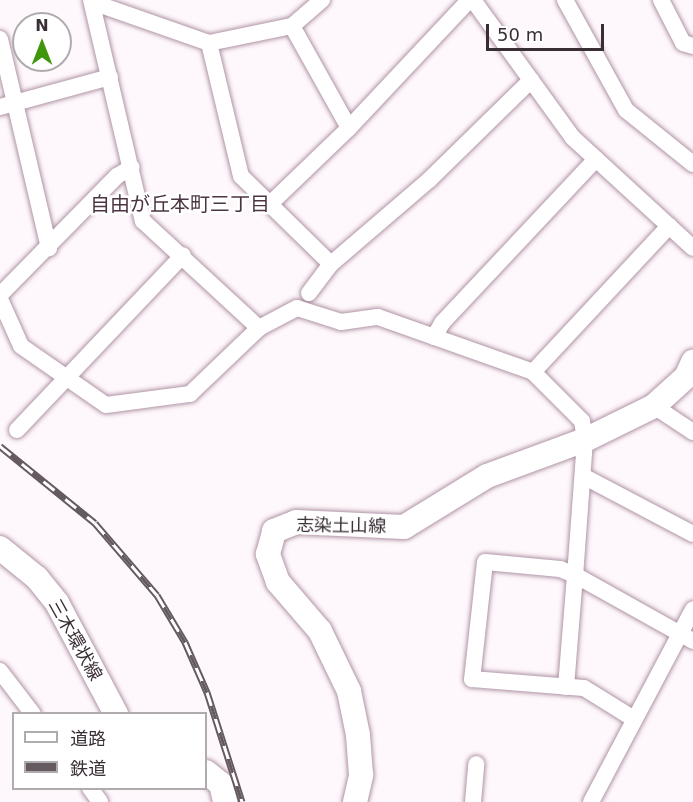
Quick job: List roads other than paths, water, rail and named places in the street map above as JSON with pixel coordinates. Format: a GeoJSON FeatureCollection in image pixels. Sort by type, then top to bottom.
{"type":"FeatureCollection","features":[{"type":"Feature","properties":{"kind":"main road","name":"志染土山線"},"geometry":{"type":"LineString","coordinates":[[355,802],[361,775],[360,755],[349,691],[320,631],[278,582],[268,554],[274,531],[296,522],[404,527],[487,476],[585,440],[654,406],[686,377],[693,362]]}},
{"type":"Feature","properties":{"kind":"main road","name":"三木環状線"},"geometry":{"type":"LineString","coordinates":[[0,548],[37,578],[57,603],[115,712]]}},
{"type":"Feature","properties":{"kind":"main road"},"geometry":{"type":"LineString","coordinates":[[207,773],[221,784],[225,802]]}},
{"type":"Feature","properties":{"kind":"street"},"geometry":{"type":"LineString","coordinates":[[91,1],[209,43],[292,26],[322,0]]}},
{"type":"Feature","properties":{"kind":"street"},"geometry":{"type":"LineString","coordinates":[[270,204],[349,128],[471,0],[572,137],[693,248]]}},
{"type":"Feature","properties":{"kind":"street"},"geometry":{"type":"LineString","coordinates":[[566,0],[626,110],[693,164]]}},
{"type":"Feature","properties":{"kind":"street"},"geometry":{"type":"LineString","coordinates":[[661,0],[683,43],[693,46]]}},
{"type":"Feature","properties":{"kind":"street"},"geometry":{"type":"LineString","coordinates":[[91,1],[143,221],[183,255],[259,328]]}},
{"type":"Feature","properties":{"kind":"street"},"geometry":{"type":"LineString","coordinates":[[292,26],[349,128]]}},
{"type":"Feature","properties":{"kind":"street"},"geometry":{"type":"LineString","coordinates":[[0,39],[7,105],[49,248]]}},
{"type":"Feature","properties":{"kind":"street"},"geometry":{"type":"LineString","coordinates":[[209,43],[241,176],[331,264]]}},
{"type":"Feature","properties":{"kind":"street"},"geometry":{"type":"LineString","coordinates":[[7,105],[110,77]]}},
{"type":"Feature","properties":{"kind":"street"},"geometry":{"type":"LineString","coordinates":[[309,293],[331,264],[429,180],[531,80]]}},
{"type":"Feature","properties":{"kind":"street"},"geometry":{"type":"LineString","coordinates":[[434,337],[442,323],[596,159]]}},
{"type":"Feature","properties":{"kind":"street"},"geometry":{"type":"LineString","coordinates":[[132,167],[117,176],[0,297],[21,346],[62,379],[106,405],[190,394],[259,328],[297,308],[341,322],[378,317],[533,372],[582,421],[585,440],[566,687]]}},
{"type":"Feature","properties":{"kind":"street"},"geometry":{"type":"LineString","coordinates":[[533,372],[669,226]]}},
{"type":"Feature","properties":{"kind":"street"},"geometry":{"type":"LineString","coordinates":[[17,430],[62,379],[183,255]]}},
{"type":"Feature","properties":{"kind":"street"},"geometry":{"type":"LineString","coordinates":[[654,406],[693,432]]}},
{"type":"Feature","properties":{"kind":"street"},"geometry":{"type":"LineString","coordinates":[[583,476],[693,534]]}},
{"type":"Feature","properties":{"kind":"street"},"geometry":{"type":"LineString","coordinates":[[634,719],[584,688],[472,679],[485,562],[560,569],[686,637]]}},
{"type":"Feature","properties":{"kind":"street"},"geometry":{"type":"LineString","coordinates":[[591,802],[634,719],[686,637],[693,609]]}},
{"type":"Feature","properties":{"kind":"street"},"geometry":{"type":"LineString","coordinates":[[0,670],[32,712]]}},
{"type":"Feature","properties":{"kind":"street"},"geometry":{"type":"LineString","coordinates":[[473,802],[476,764]]}},
{"type":"Feature","properties":{"kind":"street"},"geometry":{"type":"LineString","coordinates":[[91,790],[100,802]]}},
{"type":"Feature","properties":{"kind":"railway"},"geometry":{"type":"LineString","coordinates":[[0,446],[95,523],[157,595],[185,642],[207,692],[242,802]]}},
{"type":"Feature","properties":{"kind":"district","name":"自由が丘本町三丁目"},"geometry":{"type":"Point","coordinates":[180,204]}}]}
